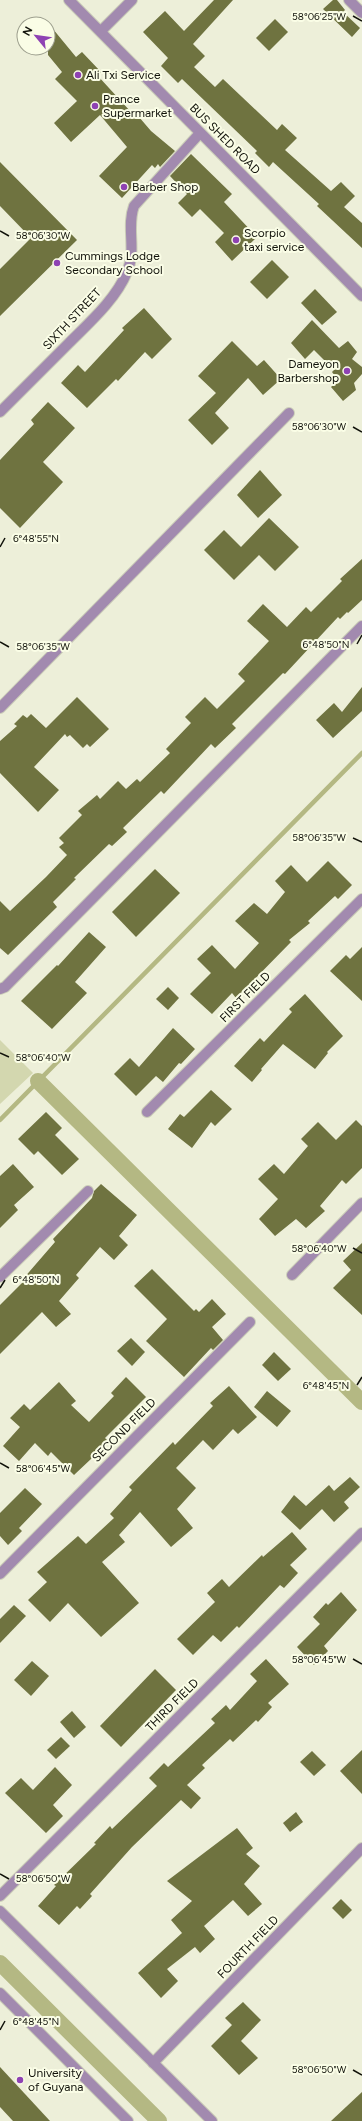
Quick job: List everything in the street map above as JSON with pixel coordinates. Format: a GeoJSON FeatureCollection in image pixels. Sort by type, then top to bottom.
{"type":"FeatureCollection","features":[{"type":"Feature","properties":{"kind":"street","name":"BUS SHED ROAD"},"geometry":{"type":"LineString","coordinates":[[69,0],[362,296]]}},
{"type":"Feature","properties":{"kind":"street"},"geometry":{"type":"LineString","coordinates":[[101,31],[132,0]]}},
{"type":"Feature","properties":{"kind":"street"},"geometry":{"type":"LineString","coordinates":[[349,0],[362,13]]}},
{"type":"Feature","properties":{"kind":"street","name":"SIXTH STREET"},"geometry":{"type":"LineString","coordinates":[[0,412],[90,322],[118,286],[127,272],[131,260],[130,220],[134,206],[200,133]]}},
{"type":"Feature","properties":{"kind":"street"},"geometry":{"type":"LineString","coordinates":[[0,708],[289,413]]}},
{"type":"Feature","properties":{"kind":"street"},"geometry":{"type":"LineString","coordinates":[[0,989],[5,987],[362,626]]}},
{"type":"Feature","properties":{"kind":"street","name":"FIRST FIELD"},"geometry":{"type":"LineString","coordinates":[[147,1112],[362,900]]}},
{"type":"Feature","properties":{"kind":"street"},"geometry":{"type":"LineString","coordinates":[[0,1277],[88,1191]]}},
{"type":"Feature","properties":{"kind":"street"},"geometry":{"type":"LineString","coordinates":[[292,1275],[362,1203]]}},
{"type":"Feature","properties":{"kind":"street","name":"SECOND FIELD"},"geometry":{"type":"LineString","coordinates":[[0,1574],[250,1322]]}},
{"type":"Feature","properties":{"kind":"street","name":"THIRD FIELD"},"geometry":{"type":"LineString","coordinates":[[0,1896],[362,1533]]}},
{"type":"Feature","properties":{"kind":"street","name":"FOURTH FIELD"},"geometry":{"type":"LineString","coordinates":[[153,2063],[362,1848]]}},
{"type":"Feature","properties":{"kind":"street"},"geometry":{"type":"LineString","coordinates":[[0,1911],[212,2121]]}},
{"type":"Feature","properties":{"kind":"street"},"geometry":{"type":"LineString","coordinates":[[0,1993],[128,2121]]}},
{"type":"Feature","properties":{"kind":"green space"},"geometry":{"type":"Polygon","coordinates":[[[0,1040],[33,1073],[0,1104],[0,1040]]]}},
{"type":"Feature","properties":{"kind":"building"},"geometry":{"type":"Polygon","coordinates":[[[214,0],[233,0],[193,44],[205,56],[194,67],[215,87],[223,79],[277,130],[282,124],[297,138],[285,150],[331,191],[341,182],[355,196],[344,207],[362,223],[362,248],[317,206],[319,204],[273,162],[269,167],[255,153],[257,151],[182,79],[178,83],[161,66],[168,58],[143,32],[165,11],[184,31],[214,0]]]}},
{"type":"Feature","properties":{"kind":"building"},"geometry":{"type":"Polygon","coordinates":[[[333,0],[337,0],[345,10],[343,12],[360,28],[352,37],[323,9],[333,0]]]}},
{"type":"Feature","properties":{"kind":"building"},"geometry":{"type":"Polygon","coordinates":[[[275,19],[288,32],[269,51],[256,38],[275,19]]]}},
{"type":"Feature","properties":{"kind":"building"},"geometry":{"type":"Polygon","coordinates":[[[56,33],[76,57],[82,52],[101,72],[98,76],[131,112],[133,110],[151,131],[175,151],[160,167],[158,164],[155,168],[152,165],[122,198],[99,176],[127,147],[100,115],[71,142],[54,123],[77,101],[55,79],[62,72],[49,56],[56,56],[56,33]]]}},
{"type":"Feature","properties":{"kind":"building"},"geometry":{"type":"Polygon","coordinates":[[[191,154],[232,194],[224,202],[257,237],[232,261],[215,242],[224,233],[200,209],[192,217],[178,203],[187,194],[170,176],[191,154]]]}},
{"type":"Feature","properties":{"kind":"building","name":"Cummings Lodge Secondary School"},"geometry":{"type":"Polygon","coordinates":[[[0,162],[77,240],[0,316],[0,269],[31,238],[0,206],[0,162]]]}},
{"type":"Feature","properties":{"kind":"building"},"geometry":{"type":"Polygon","coordinates":[[[272,260],[289,277],[267,299],[250,282],[272,260]]]}},
{"type":"Feature","properties":{"kind":"building"},"geometry":{"type":"Polygon","coordinates":[[[315,289],[337,312],[322,325],[301,303],[315,289]]]}},
{"type":"Feature","properties":{"kind":"building"},"geometry":{"type":"Polygon","coordinates":[[[144,308],[172,339],[152,359],[145,352],[118,381],[116,379],[87,408],[61,383],[78,365],[85,372],[124,330],[122,328],[144,308]]]}},
{"type":"Feature","properties":{"kind":"building"},"geometry":{"type":"Polygon","coordinates":[[[312,320],[339,348],[348,341],[357,352],[352,359],[362,367],[362,374],[354,383],[356,390],[343,401],[331,387],[338,380],[332,372],[334,370],[314,350],[305,359],[291,343],[312,320]]]}},
{"type":"Feature","properties":{"kind":"building"},"geometry":{"type":"Polygon","coordinates":[[[232,341],[257,366],[264,360],[281,379],[263,395],[248,378],[215,413],[229,428],[212,445],[188,420],[216,393],[198,376],[232,341]]]}},
{"type":"Feature","properties":{"kind":"building"},"geometry":{"type":"Polygon","coordinates":[[[48,402],[75,428],[43,462],[63,482],[20,528],[0,508],[0,460],[34,424],[31,420],[48,402]]]}},
{"type":"Feature","properties":{"kind":"building"},"geometry":{"type":"Polygon","coordinates":[[[260,470],[282,495],[258,518],[237,495],[260,470]]]}},
{"type":"Feature","properties":{"kind":"building"},"geometry":{"type":"Polygon","coordinates":[[[269,518],[299,547],[275,571],[259,555],[234,580],[204,550],[224,530],[241,547],[269,518]]]}},
{"type":"Feature","properties":{"kind":"building"},"geometry":{"type":"Polygon","coordinates":[[[362,559],[362,600],[340,619],[338,617],[285,674],[283,673],[232,724],[236,728],[215,748],[211,744],[164,794],[161,791],[123,828],[127,832],[112,846],[109,844],[74,878],[76,879],[53,902],[57,907],[8,955],[0,948],[0,901],[10,911],[67,855],[59,847],[64,843],[59,838],[82,815],[78,811],[97,795],[100,799],[118,781],[126,789],[137,779],[140,782],[170,753],[166,749],[191,723],[185,717],[205,697],[217,709],[245,681],[238,674],[269,641],[247,621],[263,604],[287,627],[306,607],[311,612],[342,581],[340,579],[362,559]]]}},
{"type":"Feature","properties":{"kind":"building"},"geometry":{"type":"Polygon","coordinates":[[[362,687],[362,711],[333,738],[316,720],[334,703],[342,712],[362,687]]]}},
{"type":"Feature","properties":{"kind":"building"},"geometry":{"type":"Polygon","coordinates":[[[77,697],[109,729],[90,747],[87,744],[83,748],[70,735],[67,737],[65,734],[34,767],[59,790],[38,812],[0,773],[0,741],[17,726],[14,724],[23,715],[27,718],[31,714],[46,728],[77,697]]]}},
{"type":"Feature","properties":{"kind":"building"},"geometry":{"type":"Polygon","coordinates":[[[328,861],[352,885],[338,899],[335,896],[308,921],[310,923],[289,940],[291,942],[236,998],[232,993],[212,1014],[190,994],[211,973],[197,959],[212,945],[235,969],[259,943],[235,921],[254,903],[267,914],[285,892],[275,881],[291,865],[307,882],[328,861]]]}},
{"type":"Feature","properties":{"kind":"building"},"geometry":{"type":"Polygon","coordinates":[[[155,869],[180,893],[136,937],[112,912],[155,869]]]}},
{"type":"Feature","properties":{"kind":"building"},"geometry":{"type":"Polygon","coordinates":[[[89,932],[106,947],[75,982],[87,993],[52,1029],[21,1001],[57,965],[58,966],[89,932]]]}},
{"type":"Feature","properties":{"kind":"building"},"geometry":{"type":"Polygon","coordinates":[[[362,947],[362,1001],[330,971],[346,955],[350,959],[362,947]]]}},
{"type":"Feature","properties":{"kind":"building"},"geometry":{"type":"Polygon","coordinates":[[[168,987],[179,998],[168,1010],[156,999],[168,987]]]}},
{"type":"Feature","properties":{"kind":"building"},"geometry":{"type":"Polygon","coordinates":[[[305,994],[343,1036],[327,1052],[328,1053],[315,1069],[283,1044],[261,1069],[262,1070],[252,1082],[234,1066],[260,1038],[264,1042],[292,1012],[289,1009],[305,994]]]}},
{"type":"Feature","properties":{"kind":"building"},"geometry":{"type":"Polygon","coordinates":[[[173,1028],[195,1049],[181,1064],[179,1063],[163,1082],[156,1076],[136,1096],[114,1074],[130,1058],[139,1067],[173,1028]]]}},
{"type":"Feature","properties":{"kind":"building"},"geometry":{"type":"Polygon","coordinates":[[[211,1090],[232,1109],[215,1126],[211,1122],[192,1148],[168,1129],[180,1114],[184,1117],[211,1090]]]}},
{"type":"Feature","properties":{"kind":"building"},"geometry":{"type":"Polygon","coordinates":[[[46,1112],[62,1128],[55,1135],[79,1159],[62,1175],[38,1151],[34,1155],[18,1139],[46,1112]]]}},
{"type":"Feature","properties":{"kind":"building"},"geometry":{"type":"Polygon","coordinates":[[[356,1120],[362,1126],[362,1168],[346,1184],[342,1180],[320,1206],[325,1211],[306,1228],[296,1219],[275,1236],[259,1219],[278,1199],[258,1179],[274,1164],[284,1174],[308,1146],[301,1139],[318,1122],[336,1140],[356,1120]]]}},
{"type":"Feature","properties":{"kind":"building"},"geometry":{"type":"Polygon","coordinates":[[[13,1164],[34,1187],[14,1205],[18,1210],[0,1228],[0,1176],[13,1164]]]}},
{"type":"Feature","properties":{"kind":"building"},"geometry":{"type":"Polygon","coordinates":[[[101,1184],[137,1215],[119,1236],[128,1245],[114,1260],[100,1247],[76,1275],[79,1278],[59,1301],[71,1314],[56,1327],[42,1312],[0,1354],[0,1305],[24,1281],[23,1279],[55,1242],[53,1239],[92,1198],[94,1191],[101,1184]]]}},
{"type":"Feature","properties":{"kind":"building"},"geometry":{"type":"Polygon","coordinates":[[[362,1243],[362,1315],[333,1288],[351,1270],[343,1261],[362,1243]]]}},
{"type":"Feature","properties":{"kind":"building"},"geometry":{"type":"Polygon","coordinates":[[[152,1269],[194,1311],[196,1309],[199,1312],[212,1299],[226,1314],[212,1327],[223,1340],[213,1350],[211,1348],[184,1377],[146,1341],[167,1319],[134,1286],[152,1269]]]}},
{"type":"Feature","properties":{"kind":"building"},"geometry":{"type":"Polygon","coordinates":[[[131,1338],[145,1352],[132,1366],[117,1351],[131,1338]]]}},
{"type":"Feature","properties":{"kind":"building"},"geometry":{"type":"Polygon","coordinates":[[[274,1352],[291,1369],[278,1381],[262,1365],[274,1352]]]}},
{"type":"Feature","properties":{"kind":"building"},"geometry":{"type":"Polygon","coordinates":[[[126,1377],[146,1397],[105,1438],[109,1442],[74,1475],[51,1452],[48,1456],[35,1443],[19,1461],[3,1446],[20,1427],[10,1418],[24,1404],[30,1410],[59,1382],[76,1401],[71,1405],[89,1422],[114,1396],[111,1393],[126,1377]]]}},
{"type":"Feature","properties":{"kind":"building"},"geometry":{"type":"Polygon","coordinates":[[[229,1386],[257,1417],[238,1434],[233,1429],[213,1450],[203,1440],[176,1468],[196,1488],[177,1509],[193,1528],[171,1547],[140,1512],[119,1535],[125,1542],[102,1562],[139,1603],[101,1637],[68,1603],[50,1622],[28,1600],[47,1582],[37,1572],[78,1536],[86,1544],[114,1518],[110,1514],[132,1490],[129,1487],[173,1442],[175,1445],[213,1406],[210,1403],[229,1386]]]}},
{"type":"Feature","properties":{"kind":"building"},"geometry":{"type":"Polygon","coordinates":[[[267,1391],[291,1411],[277,1427],[254,1407],[267,1391]]]}},
{"type":"Feature","properties":{"kind":"building"},"geometry":{"type":"Polygon","coordinates":[[[350,1477],[360,1487],[344,1502],[349,1508],[334,1522],[322,1509],[300,1530],[281,1512],[294,1495],[306,1506],[329,1485],[334,1491],[350,1477]]]}},
{"type":"Feature","properties":{"kind":"building"},"geometry":{"type":"Polygon","coordinates":[[[25,1488],[42,1504],[19,1528],[22,1531],[8,1545],[0,1536],[0,1513],[25,1488]]]}},
{"type":"Feature","properties":{"kind":"building"},"geometry":{"type":"Polygon","coordinates":[[[292,1532],[307,1549],[290,1565],[298,1573],[284,1588],[280,1585],[239,1628],[237,1626],[221,1642],[213,1635],[193,1655],[177,1639],[215,1602],[207,1593],[222,1579],[229,1587],[262,1555],[263,1557],[292,1532]]]}},
{"type":"Feature","properties":{"kind":"building"},"geometry":{"type":"Polygon","coordinates":[[[341,1592],[357,1610],[324,1646],[328,1651],[314,1665],[297,1647],[320,1624],[313,1617],[326,1603],[328,1605],[341,1592]]]}},
{"type":"Feature","properties":{"kind":"building"},"geometry":{"type":"Polygon","coordinates":[[[14,1605],[26,1616],[0,1643],[0,1619],[14,1605]]]}},
{"type":"Feature","properties":{"kind":"building"},"geometry":{"type":"Polygon","coordinates":[[[266,1659],[289,1684],[268,1703],[272,1707],[258,1722],[256,1720],[233,1742],[230,1739],[202,1765],[205,1768],[187,1785],[201,1798],[191,1809],[181,1800],[132,1847],[90,1894],[92,1896],[80,1909],[77,1906],[59,1925],[38,1906],[56,1886],[54,1885],[96,1844],[94,1843],[110,1826],[112,1829],[157,1786],[149,1778],[164,1763],[168,1767],[215,1723],[211,1719],[226,1705],[230,1710],[257,1681],[250,1674],[266,1659]]]}},
{"type":"Feature","properties":{"kind":"building"},"geometry":{"type":"Polygon","coordinates":[[[32,1661],[49,1676],[31,1696],[14,1680],[32,1661]]]}},
{"type":"Feature","properties":{"kind":"building"},"geometry":{"type":"Polygon","coordinates":[[[155,1669],[176,1690],[121,1747],[100,1726],[155,1669]]]}},
{"type":"Feature","properties":{"kind":"building"},"geometry":{"type":"Polygon","coordinates":[[[72,1711],[86,1727],[74,1738],[60,1722],[72,1711]]]}},
{"type":"Feature","properties":{"kind":"building"},"geometry":{"type":"Polygon","coordinates":[[[61,1737],[70,1746],[56,1759],[47,1750],[61,1737]]]}},
{"type":"Feature","properties":{"kind":"building"},"geometry":{"type":"Polygon","coordinates":[[[362,1750],[362,1794],[340,1771],[362,1750]]]}},
{"type":"Feature","properties":{"kind":"building"},"geometry":{"type":"Polygon","coordinates":[[[312,1751],[326,1765],[314,1776],[300,1762],[312,1751]]]}},
{"type":"Feature","properties":{"kind":"building"},"geometry":{"type":"Polygon","coordinates":[[[55,1767],[72,1785],[53,1805],[63,1816],[46,1833],[5,1793],[21,1778],[33,1790],[55,1767]]]}},
{"type":"Feature","properties":{"kind":"building"},"geometry":{"type":"Polygon","coordinates":[[[296,1812],[303,1822],[290,1832],[283,1823],[296,1812]]]}},
{"type":"Feature","properties":{"kind":"building"},"geometry":{"type":"Polygon","coordinates":[[[237,1828],[253,1848],[246,1854],[260,1866],[244,1884],[262,1904],[248,1916],[233,1900],[204,1926],[215,1939],[200,1953],[195,1947],[167,1969],[178,1981],[161,1998],[138,1973],[182,1933],[171,1920],[192,1901],[167,1881],[237,1828]]]}},
{"type":"Feature","properties":{"kind":"building"},"geometry":{"type":"Polygon","coordinates":[[[341,1899],[352,1910],[343,1919],[332,1908],[341,1899]]]}},
{"type":"Feature","properties":{"kind":"building"},"geometry":{"type":"Polygon","coordinates":[[[243,2002],[261,2020],[241,2041],[258,2058],[239,2075],[211,2046],[232,2025],[225,2018],[243,2002]]]}},
{"type":"Feature","properties":{"kind":"building"},"geometry":{"type":"Polygon","coordinates":[[[0,2067],[50,2121],[13,2121],[0,2107],[0,2067]]]}},
{"type":"Feature","properties":{"kind":"building"},"geometry":{"type":"Polygon","coordinates":[[[362,2092],[362,2121],[331,2121],[362,2092]]]}},
{"type":"Feature","properties":{"kind":"waterway"},"geometry":{"type":"LineString","coordinates":[[0,1120],[362,753]]}},
{"type":"Feature","properties":{"kind":"waterway"},"geometry":{"type":"LineString","coordinates":[[38,1081],[362,1402]]}},
{"type":"Feature","properties":{"kind":"waterway"},"geometry":{"type":"LineString","coordinates":[[0,1963],[159,2121]]}},
{"type":"Feature","properties":{"kind":"place","name":"Ali Txi Service"},"geometry":{"type":"Point","coordinates":[78,75]}},
{"type":"Feature","properties":{"kind":"place","name":"Prance Supermarket"},"geometry":{"type":"Point","coordinates":[95,106]}},
{"type":"Feature","properties":{"kind":"place","name":"Barber Shop"},"geometry":{"type":"Point","coordinates":[124,187]}},
{"type":"Feature","properties":{"kind":"place","name":"Scorpio taxi service"},"geometry":{"type":"Point","coordinates":[236,240]}},
{"type":"Feature","properties":{"kind":"place","name":"Cummings Lodge Secondary School"},"geometry":{"type":"Point","coordinates":[57,263]}},
{"type":"Feature","properties":{"kind":"place","name":"Dameyon Barbershop"},"geometry":{"type":"Point","coordinates":[347,371]}},
{"type":"Feature","properties":{"kind":"place","name":"University of Guyana"},"geometry":{"type":"Point","coordinates":[20,2080]}}]}
